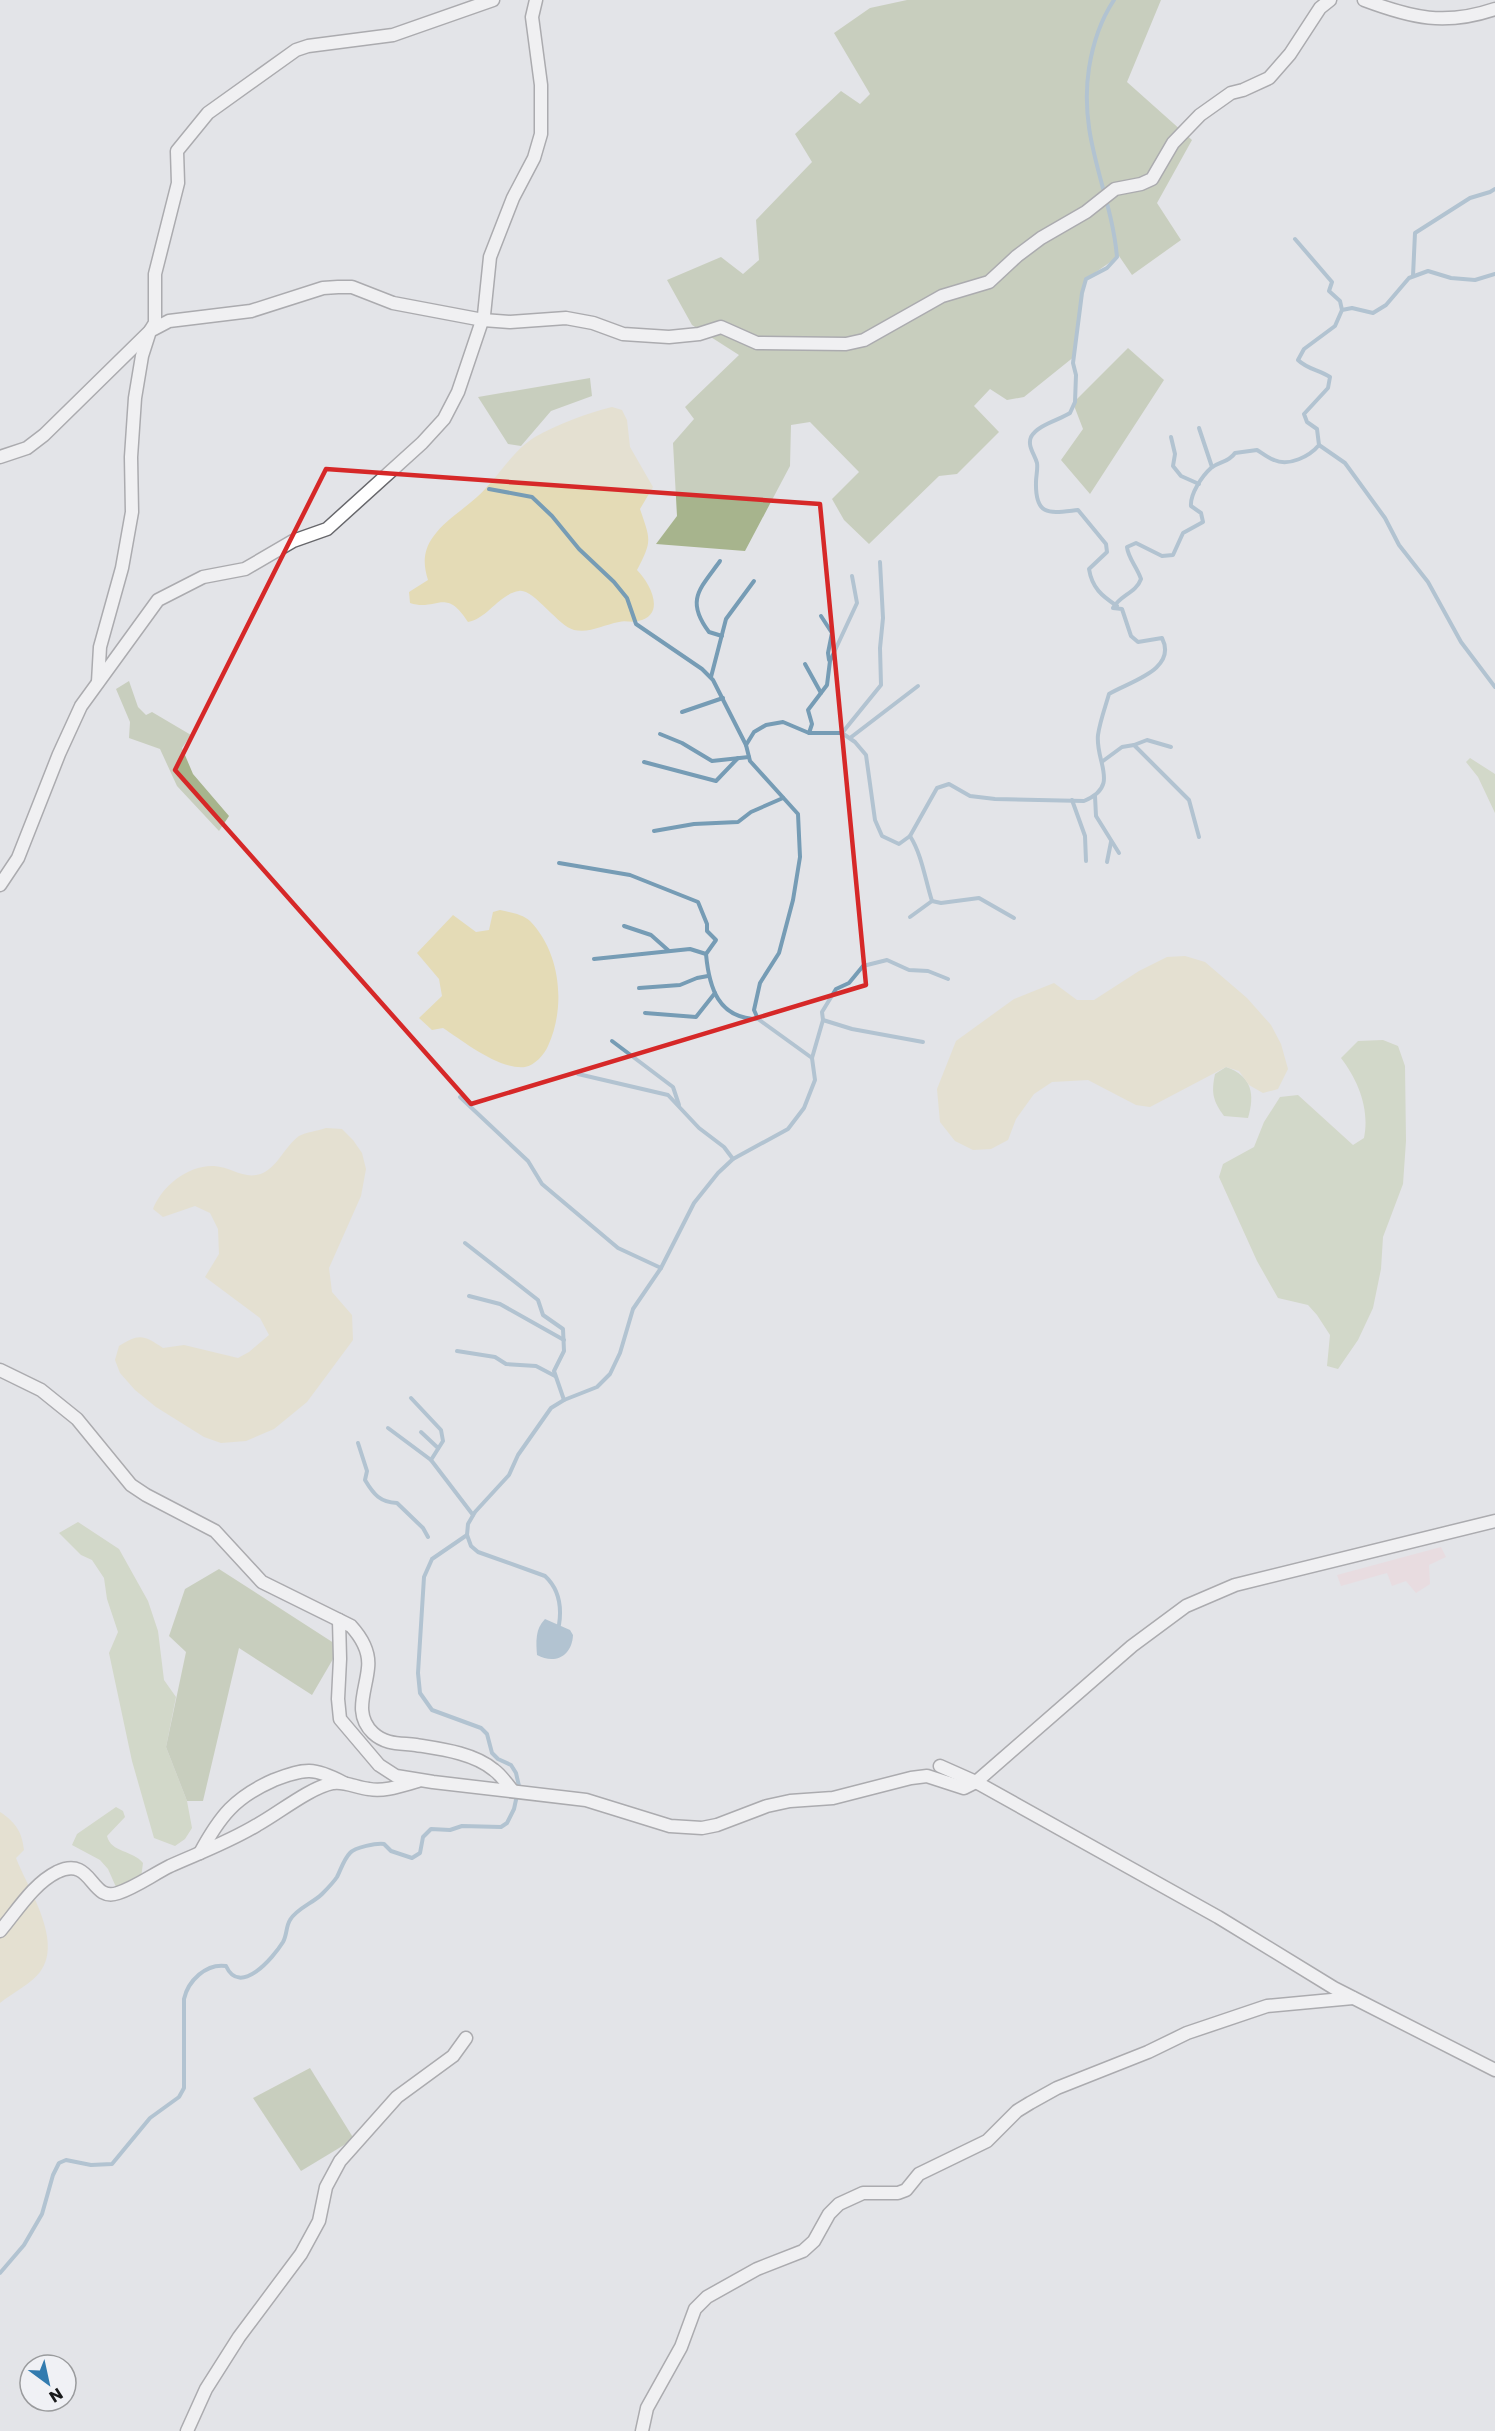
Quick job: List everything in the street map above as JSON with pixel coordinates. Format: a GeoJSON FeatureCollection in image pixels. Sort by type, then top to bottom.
{"type":"FeatureCollection","features":[{"type":"Feature","properties":{"kind":"street"},"geometry":{"type":"LineString","coordinates":[[0,457],[27,448],[44,435],[150,331],[155,323],[155,274],[177,183],[177,150],[208,113],[296,50],[308,46],[393,35],[493,0]]}},
{"type":"Feature","properties":{"kind":"street"},"geometry":{"type":"LineString","coordinates":[[0,885],[18,858],[59,754],[81,706],[158,600],[203,577],[245,569],[292,541],[327,529],[422,443],[444,419],[458,392],[483,320],[490,257],[513,198],[534,158],[541,134],[541,86],[532,17],[536,0]]}},
{"type":"Feature","properties":{"kind":"street"},"geometry":{"type":"LineString","coordinates":[[98,682],[99,647],[122,568],[132,512],[131,457],[135,398],[142,356],[150,331],[169,321],[251,311],[323,288],[352,287],[393,303],[483,320],[510,322],[566,318],[593,323],[623,334],[669,337],[699,334],[721,327],[757,343],[846,344],[864,339],[942,296],[989,282],[1041,238],[1086,212],[1115,189],[1141,184],[1152,179],[1173,143],[1200,115],[1231,93],[1269,78],[1290,54],[1320,8],[1330,0]]}},
{"type":"Feature","properties":{"kind":"street"},"geometry":{"type":"LineString","coordinates":[[1364,0],[1402,14],[1450,20],[1495,9]]}},
{"type":"Feature","properties":{"kind":"street"},"geometry":{"type":"LineString","coordinates":[[0,1370],[41,1390],[77,1419],[131,1485],[146,1496],[215,1531],[262,1582],[351,1626],[360,1637],[367,1654],[368,1667],[361,1707],[365,1722],[371,1731],[389,1743],[445,1750],[476,1759],[496,1771],[513,1791]]}},
{"type":"Feature","properties":{"kind":"street"},"geometry":{"type":"LineString","coordinates":[[339,1620],[340,1719],[379,1765],[396,1776],[586,1800],[670,1826],[702,1828],[717,1825],[767,1806],[790,1801],[833,1798],[911,1778],[927,1776],[964,1788],[976,1782],[1132,1646],[1186,1606],[1235,1585],[1495,1521]]}},
{"type":"Feature","properties":{"kind":"street"},"geometry":{"type":"LineString","coordinates":[[940,1766],[976,1782],[1218,1917],[1353,1998],[1495,2070]]}},
{"type":"Feature","properties":{"kind":"street"},"geometry":{"type":"LineString","coordinates":[[200,1853],[214,1827],[233,1805],[253,1789],[300,1770],[330,1775],[344,1783]]}},
{"type":"Feature","properties":{"kind":"street"},"geometry":{"type":"LineString","coordinates":[[0,1931],[39,1885],[58,1872],[73,1869],[83,1871],[101,1893],[110,1896],[237,1837],[315,1790],[333,1783],[344,1783],[371,1790],[422,1780]]}},
{"type":"Feature","properties":{"kind":"street"},"geometry":{"type":"LineString","coordinates":[[642,2431],[647,2408],[681,2347],[695,2309],[707,2297],[757,2269],[803,2251],[814,2241],[829,2214],[839,2204],[863,2193],[898,2193],[906,2190],[919,2174],[987,2141],[1017,2111],[1030,2103],[1057,2088],[1148,2052],[1187,2033],[1268,2006],[1353,1998]]}},
{"type":"Feature","properties":{"kind":"street"},"geometry":{"type":"LineString","coordinates":[[187,2431],[211,2380],[239,2337],[301,2254],[319,2221],[326,2187],[340,2161],[397,2097],[453,2056],[466,2038]]}},
{"type":"Feature","properties":{"kind":"highlighted area"},"geometry":{"type":"Polygon","coordinates":[[[326,469],[820,504],[866,985],[471,1104],[175,770],[326,469]]]}},
{"type":"Feature","properties":{"kind":"shaded area"},"geometry":{"type":"Polygon","coordinates":[[[1441,1547],[1446,1557],[1429,1565],[1430,1584],[1416,1593],[1406,1581],[1392,1586],[1387,1573],[1341,1586],[1337,1575],[1441,1547]]]}},
{"type":"Feature","properties":{"kind":"green space"},"geometry":{"type":"Polygon","coordinates":[[[907,0],[1161,0],[1127,82],[1192,140],[1157,203],[1181,240],[1132,275],[1119,256],[1086,279],[1082,293],[1075,356],[1024,397],[1007,400],[990,389],[974,406],[999,432],[957,474],[939,476],[869,544],[844,520],[832,499],[859,472],[810,422],[791,425],[790,466],[745,551],[656,544],[677,516],[673,443],[694,419],[685,407],[739,355],[692,325],[667,280],[721,257],[743,274],[759,260],[756,220],[812,162],[795,134],[841,91],[860,104],[870,94],[834,33],[870,8],[907,0]]]}},
{"type":"Feature","properties":{"kind":"green space"},"geometry":{"type":"Polygon","coordinates":[[[1128,348],[1164,380],[1090,494],[1061,460],[1083,429],[1073,403],[1128,348]]]}},
{"type":"Feature","properties":{"kind":"green space"},"geometry":{"type":"Polygon","coordinates":[[[590,378],[592,396],[551,411],[521,446],[508,444],[478,397],[590,378]]]}},
{"type":"Feature","properties":{"kind":"green space"},"geometry":{"type":"Polygon","coordinates":[[[129,681],[138,707],[146,715],[152,712],[191,735],[182,748],[193,774],[229,816],[219,831],[177,786],[160,749],[129,738],[130,722],[116,689],[129,681]]]}},
{"type":"Feature","properties":{"kind":"green space"},"geometry":{"type":"Polygon","coordinates":[[[1470,758],[1495,774],[1495,813],[1478,777],[1466,762],[1470,758]]]}},
{"type":"Feature","properties":{"kind":"green space"},"geometry":{"type":"Polygon","coordinates":[[[1383,1040],[1398,1046],[1405,1066],[1406,1141],[1403,1184],[1383,1237],[1381,1269],[1373,1308],[1358,1340],[1338,1369],[1327,1366],[1330,1335],[1317,1315],[1308,1305],[1278,1298],[1257,1261],[1219,1177],[1223,1164],[1254,1147],[1264,1122],[1280,1097],[1298,1095],[1353,1145],[1364,1138],[1365,1116],[1361,1095],[1353,1076],[1341,1058],[1358,1041],[1383,1040]]]}},
{"type":"Feature","properties":{"kind":"green space"},"geometry":{"type":"Polygon","coordinates":[[[1226,1067],[1241,1075],[1249,1087],[1251,1101],[1248,1118],[1224,1116],[1217,1106],[1213,1092],[1215,1074],[1226,1067]]]}},
{"type":"Feature","properties":{"kind":"green space"},"geometry":{"type":"Polygon","coordinates":[[[78,1522],[119,1549],[148,1601],[158,1631],[164,1680],[176,1697],[166,1747],[187,1801],[192,1828],[185,1839],[175,1846],[154,1838],[132,1761],[109,1653],[118,1632],[107,1599],[104,1578],[92,1560],[81,1555],[59,1533],[78,1522]]]}},
{"type":"Feature","properties":{"kind":"green space"},"geometry":{"type":"Polygon","coordinates":[[[219,1569],[340,1647],[312,1695],[239,1648],[203,1801],[187,1801],[166,1747],[186,1652],[169,1636],[185,1589],[219,1569]]]}},
{"type":"Feature","properties":{"kind":"green space"},"geometry":{"type":"Polygon","coordinates":[[[116,1807],[123,1811],[125,1817],[107,1836],[109,1842],[143,1863],[141,1878],[116,1887],[108,1869],[100,1860],[72,1845],[77,1834],[116,1807]]]}},
{"type":"Feature","properties":{"kind":"green space"},"geometry":{"type":"Polygon","coordinates":[[[310,2068],[354,2139],[301,2171],[253,2098],[310,2068]]]}},
{"type":"Feature","properties":{"kind":"sand"},"geometry":{"type":"Polygon","coordinates":[[[612,407],[622,410],[627,420],[630,447],[653,487],[640,509],[648,534],[648,545],[637,570],[651,590],[653,598],[654,606],[647,618],[636,622],[621,621],[591,630],[574,630],[561,622],[531,595],[519,591],[505,597],[482,616],[468,622],[460,611],[447,603],[419,605],[410,603],[409,592],[428,580],[425,558],[427,547],[433,537],[484,490],[519,450],[535,437],[553,428],[612,407]]]}},
{"type":"Feature","properties":{"kind":"sand"},"geometry":{"type":"Polygon","coordinates":[[[500,910],[520,915],[530,921],[548,949],[557,981],[557,1015],[554,1031],[544,1053],[539,1059],[525,1067],[515,1067],[493,1059],[443,1028],[432,1030],[419,1018],[442,996],[439,979],[417,953],[453,915],[476,932],[489,930],[493,912],[500,910]]]}},
{"type":"Feature","properties":{"kind":"sand"},"geometry":{"type":"Polygon","coordinates":[[[1185,956],[1205,962],[1247,998],[1271,1025],[1281,1044],[1288,1069],[1278,1089],[1263,1093],[1249,1085],[1239,1071],[1226,1067],[1150,1107],[1136,1105],[1088,1080],[1052,1082],[1034,1094],[1016,1119],[1008,1140],[991,1149],[973,1150],[955,1141],[940,1122],[937,1089],[956,1041],[1014,999],[1054,983],[1077,1000],[1094,1000],[1139,971],[1167,957],[1185,956]]]}},
{"type":"Feature","properties":{"kind":"sand"},"geometry":{"type":"Polygon","coordinates":[[[326,1128],[342,1129],[353,1140],[362,1153],[366,1169],[361,1196],[329,1268],[332,1292],[352,1315],[353,1340],[307,1402],[274,1429],[246,1441],[221,1443],[204,1437],[156,1407],[135,1390],[120,1373],[115,1360],[119,1346],[141,1337],[163,1348],[184,1345],[238,1358],[269,1335],[260,1318],[205,1277],[219,1254],[218,1229],[210,1213],[195,1206],[163,1217],[153,1209],[169,1185],[186,1173],[214,1166],[244,1175],[263,1173],[269,1170],[299,1136],[326,1128]]]}},
{"type":"Feature","properties":{"kind":"sand"},"geometry":{"type":"Polygon","coordinates":[[[0,1812],[14,1823],[22,1837],[24,1850],[16,1858],[41,1914],[48,1945],[46,1959],[40,1972],[0,2003],[0,1812]]]}},
{"type":"Feature","properties":{"kind":"water"},"geometry":{"type":"Polygon","coordinates":[[[545,1619],[570,1630],[573,1635],[566,1653],[556,1659],[537,1655],[538,1631],[545,1619]]]}},
{"type":"Feature","properties":{"kind":"waterway"},"geometry":{"type":"LineString","coordinates":[[1114,0],[1095,41],[1089,68],[1087,94],[1091,142],[1109,209],[1117,257],[1107,268],[1086,279],[1082,293],[1073,363],[1076,375],[1075,402],[1070,413],[1038,429],[1031,437],[1030,444],[1037,463],[1038,502],[1046,511],[1078,510],[1106,544],[1107,552],[1089,569],[1098,591],[1117,606]]}},
{"type":"Feature","properties":{"kind":"waterway"},"geometry":{"type":"LineString","coordinates":[[1413,276],[1415,233],[1470,198],[1495,189]]}},
{"type":"Feature","properties":{"kind":"waterway"},"geometry":{"type":"LineString","coordinates":[[1295,239],[1332,282],[1329,291],[1340,301],[1342,310]]}},
{"type":"Feature","properties":{"kind":"waterway"},"geometry":{"type":"LineString","coordinates":[[559,1625],[558,1598],[550,1581],[545,1576],[478,1552],[471,1546],[467,1535],[468,1524],[475,1512],[509,1475],[518,1455],[551,1408],[564,1400],[597,1387],[610,1374],[620,1353],[633,1309],[661,1268],[694,1203],[718,1173],[733,1159],[788,1129],[804,1108],[815,1080],[812,1058],[758,1019],[754,1010],[760,983],[779,953],[793,900],[800,857],[798,814],[750,761],[746,745],[754,732],[766,725],[783,722],[809,733],[842,733],[855,742],[866,755],[875,820],[882,836],[899,844],[910,836],[937,788],[949,784],[970,796],[995,799],[1084,801],[1095,795],[1104,781],[1098,735],[1109,694],[1149,674],[1163,659],[1165,649],[1162,638],[1138,642],[1131,636],[1122,609],[1113,608],[1136,588],[1141,579],[1127,547],[1136,543],[1162,556],[1173,555],[1183,533],[1203,522],[1201,513],[1191,506],[1197,485],[1211,468],[1230,459],[1235,453],[1257,450],[1272,459],[1286,462],[1305,456],[1319,445],[1317,429],[1307,422],[1304,414],[1328,388],[1330,377],[1298,360],[1304,349],[1335,326],[1342,310],[1352,308],[1373,313],[1386,305],[1409,278],[1428,271],[1451,278],[1475,280],[1495,274]]}},
{"type":"Feature","properties":{"kind":"waterway"},"geometry":{"type":"LineString","coordinates":[[1199,428],[1212,467]]}},
{"type":"Feature","properties":{"kind":"waterway"},"geometry":{"type":"LineString","coordinates":[[1171,437],[1175,454],[1173,466],[1181,476],[1199,484]]}},
{"type":"Feature","properties":{"kind":"waterway"},"geometry":{"type":"LineString","coordinates":[[1319,445],[1345,463],[1385,518],[1399,545],[1428,582],[1461,642],[1495,687]]}},
{"type":"Feature","properties":{"kind":"waterway"},"geometry":{"type":"LineString","coordinates":[[489,489],[532,497],[552,516],[579,549],[614,582],[627,598],[636,624],[702,669],[713,680],[746,745]]}},
{"type":"Feature","properties":{"kind":"waterway"},"geometry":{"type":"LineString","coordinates":[[720,561],[701,587],[697,603],[702,621],[709,632],[722,636]]}},
{"type":"Feature","properties":{"kind":"waterway"},"geometry":{"type":"LineString","coordinates":[[842,733],[881,685],[880,648],[883,618],[880,562]]}},
{"type":"Feature","properties":{"kind":"waterway"},"geometry":{"type":"LineString","coordinates":[[809,733],[812,724],[808,710],[827,685],[830,661],[857,603],[852,576]]}},
{"type":"Feature","properties":{"kind":"waterway"},"geometry":{"type":"LineString","coordinates":[[711,677],[726,619],[754,581]]}},
{"type":"Feature","properties":{"kind":"waterway"},"geometry":{"type":"LineString","coordinates":[[821,616],[832,633],[829,660]]}},
{"type":"Feature","properties":{"kind":"waterway"},"geometry":{"type":"LineString","coordinates":[[805,664],[821,693]]}},
{"type":"Feature","properties":{"kind":"waterway"},"geometry":{"type":"LineString","coordinates":[[850,738],[918,686]]}},
{"type":"Feature","properties":{"kind":"waterway"},"geometry":{"type":"LineString","coordinates":[[682,712],[723,698]]}},
{"type":"Feature","properties":{"kind":"waterway"},"geometry":{"type":"LineString","coordinates":[[660,734],[682,743],[712,761],[749,757]]}},
{"type":"Feature","properties":{"kind":"waterway"},"geometry":{"type":"LineString","coordinates":[[1134,745],[1147,740],[1171,747]]}},
{"type":"Feature","properties":{"kind":"waterway"},"geometry":{"type":"LineString","coordinates":[[1103,761],[1122,747],[1134,745],[1189,800],[1199,837]]}},
{"type":"Feature","properties":{"kind":"waterway"},"geometry":{"type":"LineString","coordinates":[[644,762],[716,781],[738,758]]}},
{"type":"Feature","properties":{"kind":"waterway"},"geometry":{"type":"LineString","coordinates":[[1095,796],[1096,816],[1119,853]]}},
{"type":"Feature","properties":{"kind":"waterway"},"geometry":{"type":"LineString","coordinates":[[654,831],[694,824],[738,822],[751,812],[783,798]]}},
{"type":"Feature","properties":{"kind":"waterway"},"geometry":{"type":"LineString","coordinates":[[1072,800],[1085,836],[1086,861]]}},
{"type":"Feature","properties":{"kind":"waterway"},"geometry":{"type":"LineString","coordinates":[[910,836],[920,859],[932,901],[941,903],[979,898],[1014,918]]}},
{"type":"Feature","properties":{"kind":"waterway"},"geometry":{"type":"LineString","coordinates":[[1107,862],[1111,842]]}},
{"type":"Feature","properties":{"kind":"waterway"},"geometry":{"type":"LineString","coordinates":[[559,863],[630,875],[698,902],[707,924],[707,931],[716,940],[706,954]]}},
{"type":"Feature","properties":{"kind":"waterway"},"geometry":{"type":"LineString","coordinates":[[910,917],[932,901]]}},
{"type":"Feature","properties":{"kind":"waterway"},"geometry":{"type":"LineString","coordinates":[[624,926],[651,935],[669,951]]}},
{"type":"Feature","properties":{"kind":"waterway"},"geometry":{"type":"LineString","coordinates":[[594,959],[690,949],[706,954],[710,978],[718,999],[733,1013],[744,1018],[758,1019]]}},
{"type":"Feature","properties":{"kind":"waterway"},"geometry":{"type":"LineString","coordinates":[[823,1020],[822,1012],[836,989],[849,983],[863,966],[887,960],[909,970],[928,971],[948,979]]}},
{"type":"Feature","properties":{"kind":"waterway"},"geometry":{"type":"LineString","coordinates":[[639,988],[680,985],[708,976]]}},
{"type":"Feature","properties":{"kind":"waterway"},"geometry":{"type":"LineString","coordinates":[[645,1013],[696,1017],[715,993]]}},
{"type":"Feature","properties":{"kind":"waterway"},"geometry":{"type":"LineString","coordinates":[[812,1058],[823,1020],[852,1029],[923,1042]]}},
{"type":"Feature","properties":{"kind":"waterway"},"geometry":{"type":"LineString","coordinates":[[612,1041],[673,1087],[679,1105]]}},
{"type":"Feature","properties":{"kind":"waterway"},"geometry":{"type":"LineString","coordinates":[[578,1074],[668,1095],[699,1128],[724,1147],[733,1159]]}},
{"type":"Feature","properties":{"kind":"waterway"},"geometry":{"type":"LineString","coordinates":[[460,1097],[528,1161],[542,1184],[618,1248],[661,1268]]}},
{"type":"Feature","properties":{"kind":"waterway"},"geometry":{"type":"LineString","coordinates":[[465,1243],[538,1300],[543,1315],[563,1329],[564,1351],[554,1371],[564,1400]]}},
{"type":"Feature","properties":{"kind":"waterway"},"geometry":{"type":"LineString","coordinates":[[469,1296],[500,1304],[564,1340]]}},
{"type":"Feature","properties":{"kind":"waterway"},"geometry":{"type":"LineString","coordinates":[[457,1351],[495,1357],[506,1364],[536,1366],[555,1376]]}},
{"type":"Feature","properties":{"kind":"waterway"},"geometry":{"type":"LineString","coordinates":[[411,1398],[441,1430],[443,1441],[431,1460],[473,1515]]}},
{"type":"Feature","properties":{"kind":"waterway"},"geometry":{"type":"LineString","coordinates":[[388,1428],[431,1460]]}},
{"type":"Feature","properties":{"kind":"waterway"},"geometry":{"type":"LineString","coordinates":[[421,1432],[438,1448]]}},
{"type":"Feature","properties":{"kind":"waterway"},"geometry":{"type":"LineString","coordinates":[[358,1443],[367,1471],[365,1480],[371,1490],[378,1497],[397,1503],[423,1528],[428,1537]]}},
{"type":"Feature","properties":{"kind":"waterway"},"geometry":{"type":"LineString","coordinates":[[0,2273],[24,2245],[42,2214],[53,2175],[59,2163],[66,2160],[91,2165],[112,2164],[150,2118],[179,2097],[184,2088],[184,1999],[189,1986],[199,1975],[205,1970],[219,1966],[226,1966],[232,1975],[239,1978],[256,1972],[272,1957],[283,1942],[293,1916],[328,1888],[337,1877],[348,1855],[356,1849],[384,1844],[391,1851],[412,1858],[420,1853],[423,1837],[431,1829],[450,1830],[462,1826],[501,1827],[507,1823],[514,1809],[519,1786],[516,1773],[511,1765],[498,1759],[492,1753],[487,1734],[481,1728],[432,1710],[420,1693],[418,1673],[424,1577],[432,1559],[467,1535]]}}]}
